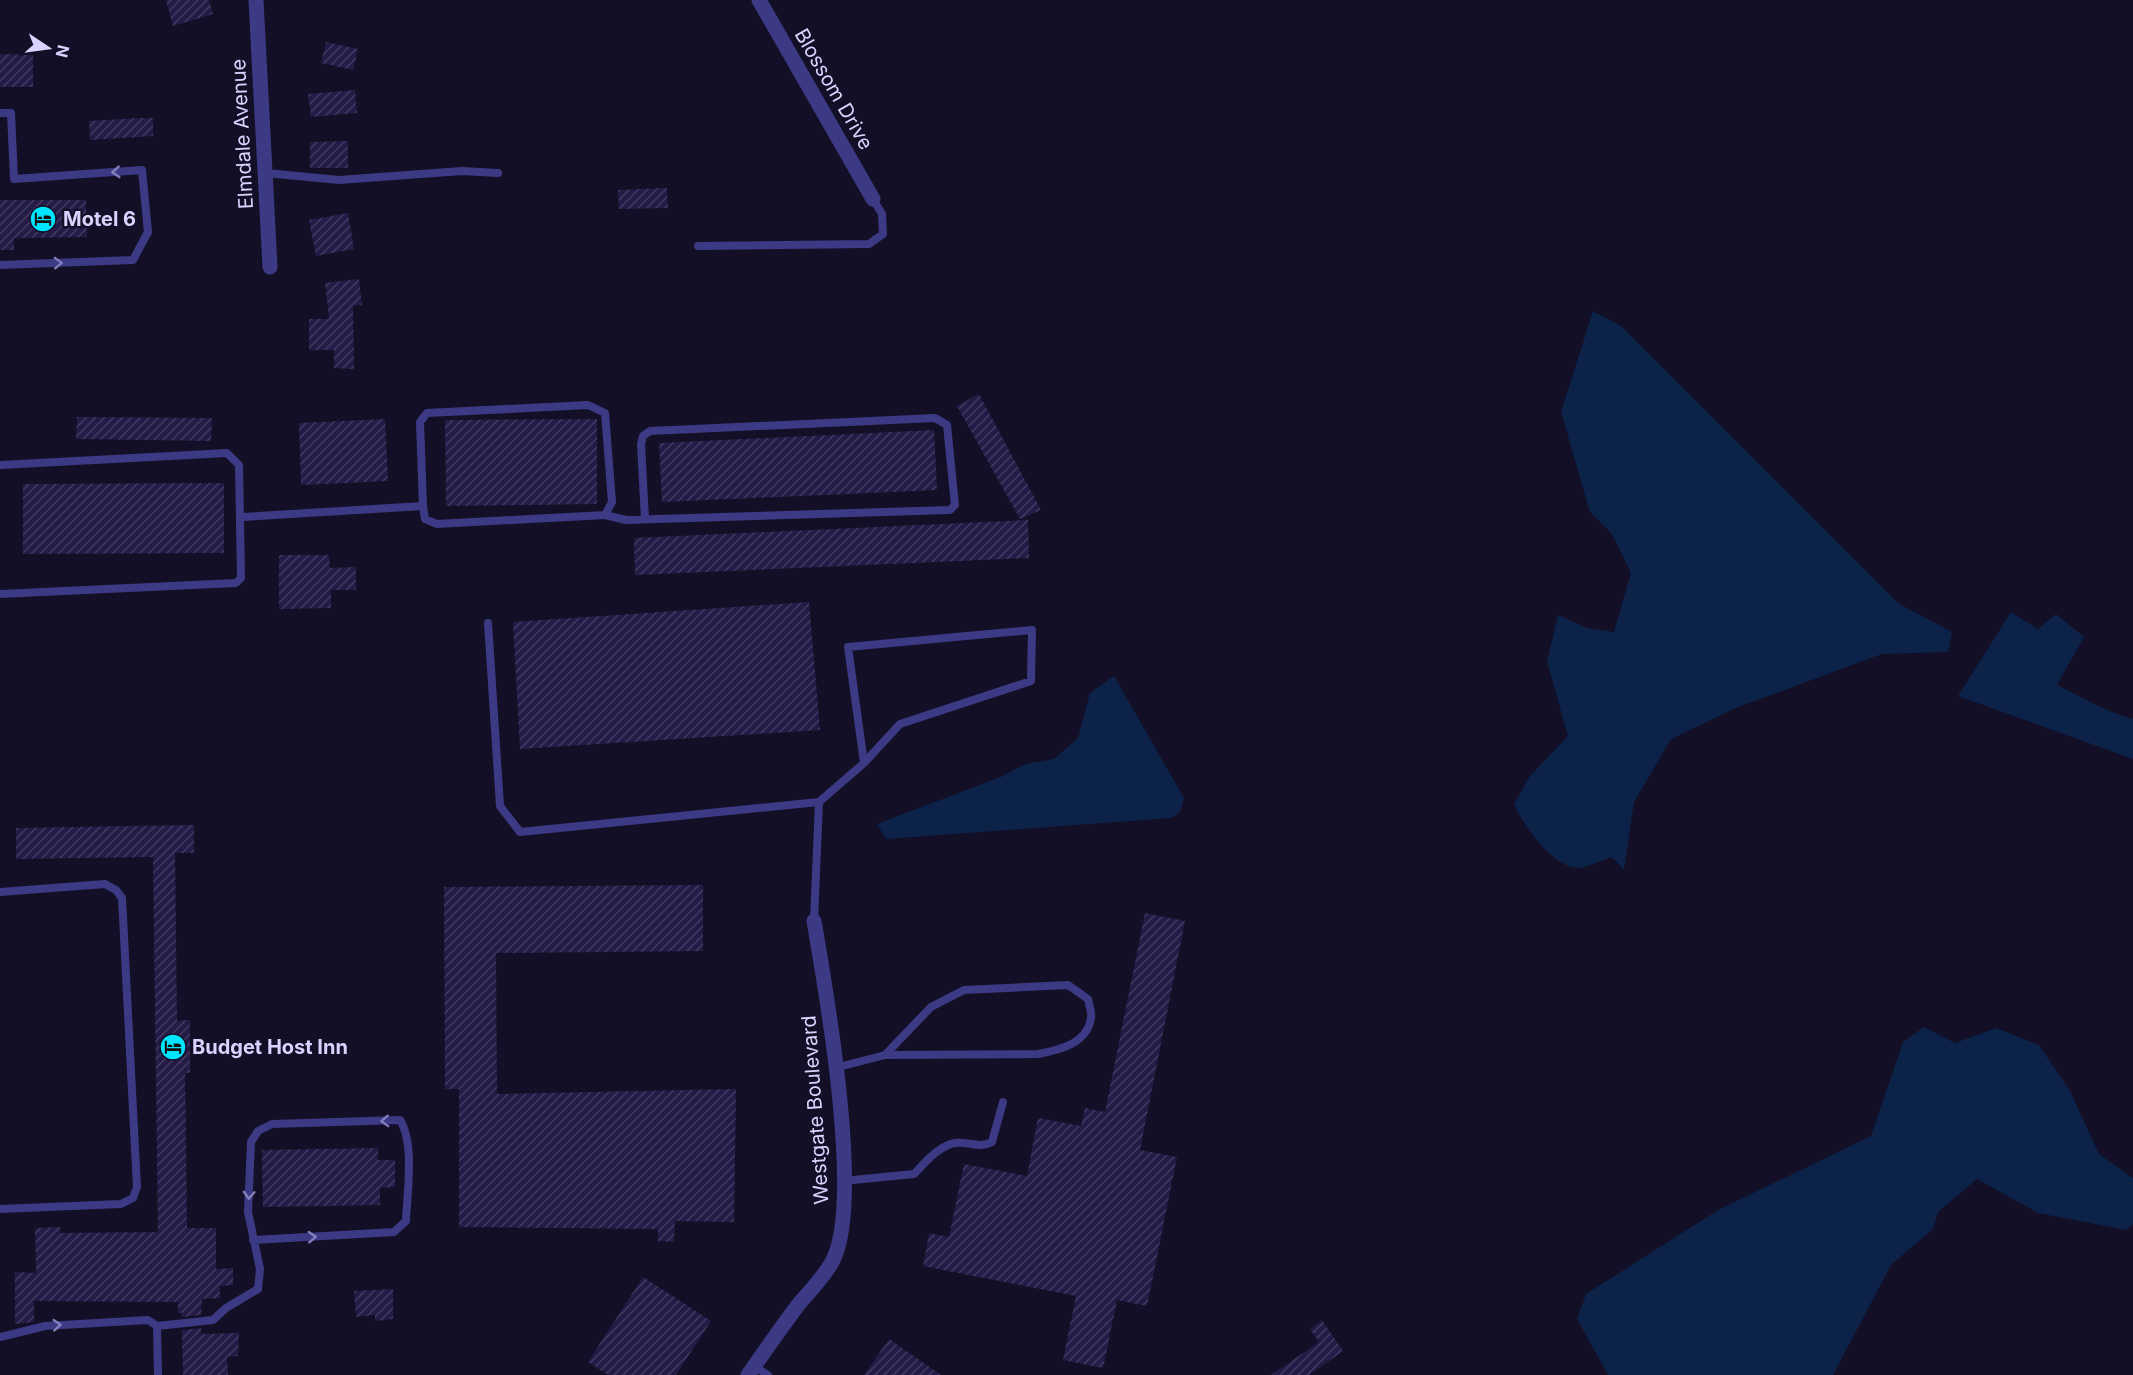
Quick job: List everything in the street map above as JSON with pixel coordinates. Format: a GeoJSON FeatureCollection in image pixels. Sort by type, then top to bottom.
{"type":"FeatureCollection","features":[{"type":"Feature","properties":{"kind":"street","name":"Elmdale Avenue"},"geometry":{"type":"LineString","coordinates":[[256,0],[270,267]]}},
{"type":"Feature","properties":{"kind":"street","name":"Blossom Drive"},"geometry":{"type":"LineString","coordinates":[[759,0],[873,199]]}},
{"type":"Feature","properties":{"kind":"street","name":"Westgate Boulevard"},"geometry":{"type":"LineString","coordinates":[[751,1371],[832,1262],[844,1225],[843,1181],[829,1003],[814,921]]}},
{"type":"Feature","properties":{"kind":"lane"},"geometry":{"type":"LineString","coordinates":[[0,114],[11,113],[14,178],[142,170],[148,232],[133,260],[0,265]]}},
{"type":"Feature","properties":{"kind":"lane"},"geometry":{"type":"LineString","coordinates":[[266,173],[339,180],[462,171],[498,173]]}},
{"type":"Feature","properties":{"kind":"lane"},"geometry":{"type":"LineString","coordinates":[[698,246],[869,244],[883,234],[882,214],[873,199]]}},
{"type":"Feature","properties":{"kind":"lane"},"geometry":{"type":"LineString","coordinates":[[605,515],[612,502],[605,413],[588,405],[427,413],[420,422],[423,506],[426,519],[437,524],[605,515],[626,520],[950,510],[955,505],[947,425],[935,418],[650,431],[643,435],[641,444],[645,519]]}},
{"type":"Feature","properties":{"kind":"lane"},"geometry":{"type":"LineString","coordinates":[[0,465],[227,453],[239,465],[242,517],[241,578],[236,584],[0,594]]}},
{"type":"Feature","properties":{"kind":"lane"},"geometry":{"type":"LineString","coordinates":[[242,517],[423,506]]}},
{"type":"Feature","properties":{"kind":"lane"},"geometry":{"type":"LineString","coordinates":[[488,623],[500,806],[520,832],[819,802],[864,763],[900,724],[1030,681],[1032,630],[848,648],[864,763]]}},
{"type":"Feature","properties":{"kind":"lane"},"geometry":{"type":"LineString","coordinates":[[814,921],[819,802]]}},
{"type":"Feature","properties":{"kind":"lane"},"geometry":{"type":"LineString","coordinates":[[0,892],[105,884],[116,890],[122,898],[137,1187],[133,1198],[121,1204],[0,1209]]}},
{"type":"Feature","properties":{"kind":"lane"},"geometry":{"type":"LineString","coordinates":[[835,1068],[885,1055],[1038,1054],[1061,1049],[1079,1040],[1091,1018],[1088,999],[1068,986],[964,990],[931,1007],[885,1055]]}},
{"type":"Feature","properties":{"kind":"lane"},"geometry":{"type":"LineString","coordinates":[[843,1181],[914,1174],[929,1158],[955,1143],[984,1146],[992,1142],[1003,1102]]}},
{"type":"Feature","properties":{"kind":"lane"},"geometry":{"type":"LineString","coordinates":[[0,1337],[45,1326],[148,1320],[157,1326],[213,1320],[226,1308],[258,1289],[260,1269],[253,1240],[248,1212],[251,1142],[258,1131],[272,1124],[400,1120],[404,1127],[408,1149],[406,1221],[394,1232],[253,1240]]}},
{"type":"Feature","properties":{"kind":"lane"},"geometry":{"type":"LineString","coordinates":[[157,1326],[158,1375]]}},
{"type":"Feature","properties":{"kind":"lane"},"geometry":{"type":"LineString","coordinates":[[751,1371],[768,1375]]}},
{"type":"Feature","properties":{"kind":"water"},"geometry":{"type":"Polygon","coordinates":[[[1593,311],[1621,326],[1898,603],[1952,632],[1948,652],[1882,654],[1736,708],[1671,739],[1634,802],[1624,870],[1612,857],[1581,868],[1567,866],[1548,852],[1531,833],[1514,804],[1530,776],[1568,736],[1547,661],[1558,615],[1587,628],[1614,632],[1631,573],[1612,534],[1590,512],[1561,412],[1593,311]]]}},
{"type":"Feature","properties":{"kind":"water"},"geometry":{"type":"Polygon","coordinates":[[[2011,612],[2038,629],[2056,614],[2084,637],[2057,685],[2104,708],[2133,719],[2133,759],[1958,696],[2011,612]]]}},
{"type":"Feature","properties":{"kind":"water"},"geometry":{"type":"Polygon","coordinates":[[[1114,676],[1184,798],[1180,812],[1171,818],[886,839],[877,824],[1003,776],[1025,764],[1054,759],[1078,738],[1090,693],[1114,676]]]}},
{"type":"Feature","properties":{"kind":"water"},"geometry":{"type":"Polygon","coordinates":[[[1924,1027],[1955,1043],[1996,1028],[2039,1045],[2070,1091],[2099,1154],[2133,1178],[2133,1224],[2126,1230],[2038,1213],[1977,1179],[1938,1212],[1933,1229],[1891,1265],[1833,1375],[1608,1375],[1577,1319],[1586,1294],[1718,1210],[1871,1136],[1903,1042],[1924,1027]]]}},
{"type":"Feature","properties":{"kind":"building"},"geometry":{"type":"Polygon","coordinates":[[[166,0],[209,0],[213,14],[173,26],[166,0]]]}},
{"type":"Feature","properties":{"kind":"building"},"geometry":{"type":"Polygon","coordinates":[[[326,42],[358,49],[353,70],[321,63],[326,42]]]}},
{"type":"Feature","properties":{"kind":"building"},"geometry":{"type":"Polygon","coordinates":[[[0,54],[33,55],[33,87],[0,87],[0,54]]]}},
{"type":"Feature","properties":{"kind":"building"},"geometry":{"type":"Polygon","coordinates":[[[355,90],[357,113],[311,117],[308,94],[355,90]]]}},
{"type":"Feature","properties":{"kind":"building"},"geometry":{"type":"Polygon","coordinates":[[[153,118],[153,136],[90,140],[89,121],[153,118]]]}},
{"type":"Feature","properties":{"kind":"building"},"geometry":{"type":"Polygon","coordinates":[[[348,141],[348,168],[310,168],[310,142],[348,141]]]}},
{"type":"Feature","properties":{"kind":"building"},"geometry":{"type":"Polygon","coordinates":[[[667,188],[668,208],[619,209],[618,190],[667,188]]]}},
{"type":"Feature","properties":{"kind":"building","name":"Motel 6"},"geometry":{"type":"Polygon","coordinates":[[[0,200],[86,200],[87,237],[14,238],[14,250],[0,250],[0,200]]]}},
{"type":"Feature","properties":{"kind":"building"},"geometry":{"type":"Polygon","coordinates":[[[348,213],[354,249],[316,256],[309,220],[348,213]]]}},
{"type":"Feature","properties":{"kind":"building"},"geometry":{"type":"Polygon","coordinates":[[[359,279],[362,305],[353,306],[354,369],[334,368],[334,350],[309,350],[309,319],[329,319],[325,283],[359,279]]]}},
{"type":"Feature","properties":{"kind":"building"},"geometry":{"type":"Polygon","coordinates":[[[979,394],[1041,510],[1020,519],[957,406],[979,394]]]}},
{"type":"Feature","properties":{"kind":"building"},"geometry":{"type":"Polygon","coordinates":[[[77,417],[212,418],[211,441],[76,439],[77,417]]]}},
{"type":"Feature","properties":{"kind":"building"},"geometry":{"type":"Polygon","coordinates":[[[385,419],[388,481],[301,485],[299,423],[385,419]]]}},
{"type":"Feature","properties":{"kind":"building"},"geometry":{"type":"Polygon","coordinates":[[[597,419],[597,504],[446,506],[445,420],[597,419]]]}},
{"type":"Feature","properties":{"kind":"building"},"geometry":{"type":"Polygon","coordinates":[[[934,430],[937,490],[662,502],[659,443],[934,430]]]}},
{"type":"Feature","properties":{"kind":"building"},"geometry":{"type":"Polygon","coordinates":[[[224,483],[224,553],[23,554],[23,484],[224,483]]]}},
{"type":"Feature","properties":{"kind":"building"},"geometry":{"type":"Polygon","coordinates":[[[1028,520],[1029,558],[635,575],[634,538],[1028,520]]]}},
{"type":"Feature","properties":{"kind":"building"},"geometry":{"type":"Polygon","coordinates":[[[279,555],[329,555],[330,568],[356,567],[356,590],[331,590],[331,608],[279,609],[279,555]]]}},
{"type":"Feature","properties":{"kind":"building"},"geometry":{"type":"Polygon","coordinates":[[[809,602],[820,730],[520,749],[513,622],[809,602]]]}},
{"type":"Feature","properties":{"kind":"building","name":"Budget Host Inn"},"geometry":{"type":"Polygon","coordinates":[[[194,825],[194,853],[175,853],[177,1021],[190,1020],[190,1073],[185,1073],[187,1228],[216,1228],[216,1269],[233,1268],[233,1285],[220,1286],[220,1298],[202,1299],[201,1315],[182,1317],[182,1313],[178,1313],[178,1302],[34,1301],[34,1322],[15,1324],[15,1272],[36,1273],[35,1228],[60,1227],[60,1233],[158,1232],[153,857],[16,859],[16,828],[194,825]]]}},
{"type":"Feature","properties":{"kind":"building"},"geometry":{"type":"Polygon","coordinates":[[[703,885],[703,951],[496,953],[497,1094],[736,1089],[734,1222],[675,1221],[674,1242],[658,1241],[658,1229],[459,1227],[459,1089],[445,1089],[444,887],[703,885]]]}},
{"type":"Feature","properties":{"kind":"building"},"geometry":{"type":"Polygon","coordinates":[[[1145,913],[1185,921],[1140,1150],[1177,1157],[1147,1306],[1117,1300],[1103,1368],[1063,1360],[1076,1296],[923,1266],[929,1233],[949,1237],[964,1164],[1027,1176],[1038,1118],[1081,1126],[1085,1108],[1105,1112],[1145,913]]]}},
{"type":"Feature","properties":{"kind":"building"},"geometry":{"type":"Polygon","coordinates":[[[378,1148],[378,1160],[395,1160],[395,1187],[380,1188],[380,1205],[263,1207],[262,1150],[378,1148]]]}},
{"type":"Feature","properties":{"kind":"building"},"geometry":{"type":"Polygon","coordinates":[[[643,1277],[711,1321],[676,1375],[608,1375],[588,1362],[643,1277]]]}},
{"type":"Feature","properties":{"kind":"building"},"geometry":{"type":"Polygon","coordinates":[[[393,1289],[393,1319],[375,1321],[375,1315],[356,1317],[354,1291],[393,1289]]]}},
{"type":"Feature","properties":{"kind":"building"},"geometry":{"type":"Polygon","coordinates":[[[1322,1320],[1343,1351],[1309,1375],[1271,1375],[1319,1342],[1310,1329],[1322,1320]]]}},
{"type":"Feature","properties":{"kind":"building"},"geometry":{"type":"Polygon","coordinates":[[[201,1328],[201,1334],[239,1333],[238,1356],[227,1357],[228,1375],[183,1375],[182,1330],[201,1328]]]}},
{"type":"Feature","properties":{"kind":"building"},"geometry":{"type":"Polygon","coordinates":[[[889,1339],[941,1375],[864,1375],[889,1339]]]}},
{"type":"Feature","properties":{"kind":"place","name":"Motel 6"},"geometry":{"type":"Point","coordinates":[43,219]}},
{"type":"Feature","properties":{"kind":"place","name":"Budget Host Inn"},"geometry":{"type":"Point","coordinates":[173,1047]}}]}
